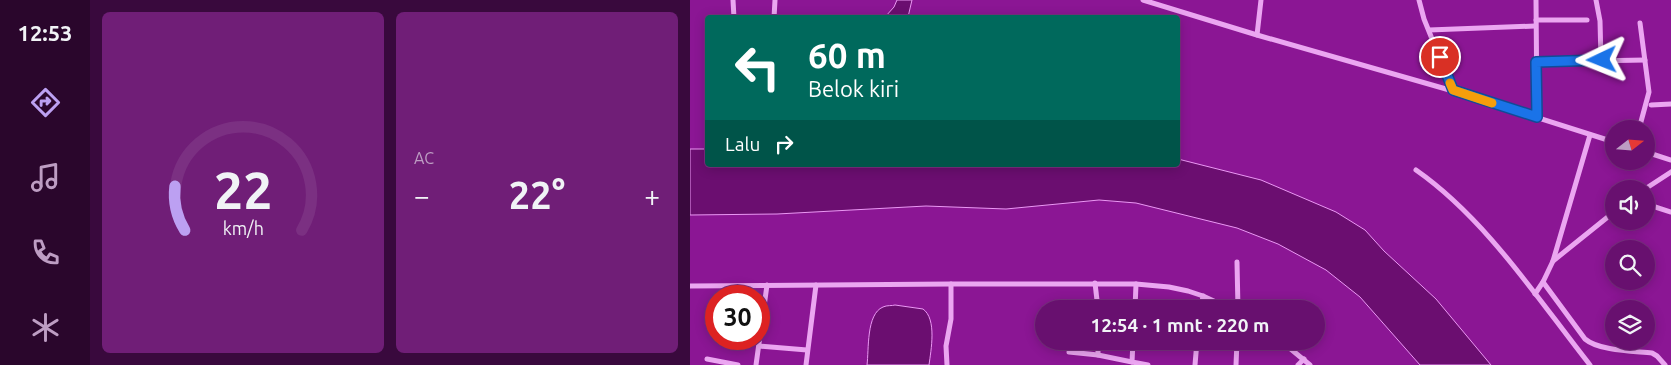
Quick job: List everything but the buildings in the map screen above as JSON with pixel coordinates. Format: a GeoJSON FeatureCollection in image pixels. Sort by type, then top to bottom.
{"type":"FeatureCollection","features":[{"type":"Feature","properties":{"kind":"street"},"geometry":{"type":"LineString","coordinates":[[733,0],[734,15]]}},
{"type":"Feature","properties":{"kind":"street"},"geometry":{"type":"LineString","coordinates":[[774,0],[774,15]]}},
{"type":"Feature","properties":{"kind":"street"},"geometry":{"type":"LineString","coordinates":[[1257,35],[1260,0]]}},
{"type":"Feature","properties":{"kind":"street"},"geometry":{"type":"LineString","coordinates":[[1419,0],[1424,19],[1453,90]]}},
{"type":"Feature","properties":{"kind":"street"},"geometry":{"type":"LineString","coordinates":[[1536,0],[1537,117]]}},
{"type":"Feature","properties":{"kind":"street"},"geometry":{"type":"LineString","coordinates":[[1596,0],[1600,21],[1602,60]]}},
{"type":"Feature","properties":{"kind":"street"},"geometry":{"type":"LineString","coordinates":[[1147,1],[1257,35],[1453,90],[1605,139]]}},
{"type":"Feature","properties":{"kind":"street"},"geometry":{"type":"LineString","coordinates":[[1536,20],[1587,20]]}},
{"type":"Feature","properties":{"kind":"street"},"geometry":{"type":"LineString","coordinates":[[1640,23],[1650,92],[1642,120]]}},
{"type":"Feature","properties":{"kind":"street"},"geometry":{"type":"LineString","coordinates":[[1429,30],[1536,26]]}},
{"type":"Feature","properties":{"kind":"street"},"geometry":{"type":"LineString","coordinates":[[1536,62],[1645,60]]}},
{"type":"Feature","properties":{"kind":"street"},"geometry":{"type":"LineString","coordinates":[[1651,105],[1671,104]]}},
{"type":"Feature","properties":{"kind":"street"},"geometry":{"type":"LineString","coordinates":[[1535,294],[1553,261],[1590,135]]}},
{"type":"Feature","properties":{"kind":"street"},"geometry":{"type":"LineString","coordinates":[[1655,155],[1671,160]]}},
{"type":"Feature","properties":{"kind":"street"},"geometry":{"type":"LineString","coordinates":[[1416,170],[1439,186],[1477,224],[1590,365]]}},
{"type":"Feature","properties":{"kind":"street"},"geometry":{"type":"LineString","coordinates":[[1655,182],[1671,172]]}},
{"type":"Feature","properties":{"kind":"street"},"geometry":{"type":"LineString","coordinates":[[1655,207],[1671,212]]}},
{"type":"Feature","properties":{"kind":"street"},"geometry":{"type":"LineString","coordinates":[[1553,261],[1605,219]]}},
{"type":"Feature","properties":{"kind":"street"},"geometry":{"type":"LineString","coordinates":[[1237,262],[1238,300]]}},
{"type":"Feature","properties":{"kind":"street"},"geometry":{"type":"LineString","coordinates":[[1543,282],[1585,339],[1590,343],[1598,346],[1652,353],[1665,365]]}},
{"type":"Feature","properties":{"kind":"street"},"geometry":{"type":"LineString","coordinates":[[947,365],[946,346],[951,319],[952,284]]}},
{"type":"Feature","properties":{"kind":"street"},"geometry":{"type":"LineString","coordinates":[[1095,284],[1097,300]]}},
{"type":"Feature","properties":{"kind":"street"},"geometry":{"type":"LineString","coordinates":[[1135,300],[1136,284]]}},
{"type":"Feature","properties":{"kind":"street"},"geometry":{"type":"LineString","coordinates":[[770,285],[1136,284],[1169,287],[1212,300]]}},
{"type":"Feature","properties":{"kind":"street"},"geometry":{"type":"LineString","coordinates":[[806,365],[816,285]]}},
{"type":"Feature","properties":{"kind":"street"},"geometry":{"type":"LineString","coordinates":[[690,286],[705,286]]}},
{"type":"Feature","properties":{"kind":"street"},"geometry":{"type":"LineString","coordinates":[[1202,300],[1203,296]]}},
{"type":"Feature","properties":{"kind":"street"},"geometry":{"type":"LineString","coordinates":[[770,347],[807,350]]}},
{"type":"Feature","properties":{"kind":"street"},"geometry":{"type":"LineString","coordinates":[[756,365],[758,350]]}},
{"type":"Feature","properties":{"kind":"street"},"geometry":{"type":"LineString","coordinates":[[1098,350],[1098,355]]}},
{"type":"Feature","properties":{"kind":"street"},"geometry":{"type":"LineString","coordinates":[[1132,362],[1133,350]]}},
{"type":"Feature","properties":{"kind":"street"},"geometry":{"type":"LineString","coordinates":[[1195,365],[1196,350]]}},
{"type":"Feature","properties":{"kind":"street"},"geometry":{"type":"LineString","coordinates":[[1236,365],[1237,350]]}},
{"type":"Feature","properties":{"kind":"street"},"geometry":{"type":"LineString","coordinates":[[1292,350],[1310,365]]}},
{"type":"Feature","properties":{"kind":"street"},"geometry":{"type":"LineString","coordinates":[[1069,352],[1098,355],[1148,365]]}},
{"type":"Feature","properties":{"kind":"street"},"geometry":{"type":"LineString","coordinates":[[707,359],[738,365]]}},
{"type":"Feature","properties":{"kind":"street"},"geometry":{"type":"LineString","coordinates":[[1298,365],[1304,359]]}},
{"type":"Feature","properties":{"kind":"shaded area"},"geometry":{"type":"Polygon","coordinates":[[[897,0],[912,0],[908,15],[887,15],[897,0]]]}},
{"type":"Feature","properties":{"kind":"shaded area"},"geometry":{"type":"Polygon","coordinates":[[[690,149],[705,149],[705,167],[1180,167],[1180,160],[1261,180],[1336,212],[1365,230],[1384,251],[1436,299],[1491,365],[1420,365],[1360,297],[1326,270],[1278,244],[1237,228],[1136,203],[1099,200],[1006,209],[926,206],[777,214],[690,215],[690,149]]]}},
{"type":"Feature","properties":{"kind":"shaded area"},"geometry":{"type":"Polygon","coordinates":[[[895,305],[923,309],[927,314],[932,327],[929,365],[867,365],[869,333],[874,317],[883,307],[895,305]]]}},
{"type":"Feature","properties":{"kind":"slow traffic"},"geometry":{"type":"LineString","coordinates":[[1450,83],[1453,90],[1492,103]]}},
{"type":"Feature","properties":{"kind":"route"},"geometry":{"type":"LineString","coordinates":[[1440,57],[1453,90],[1537,117],[1536,62],[1602,60]]}}]}
